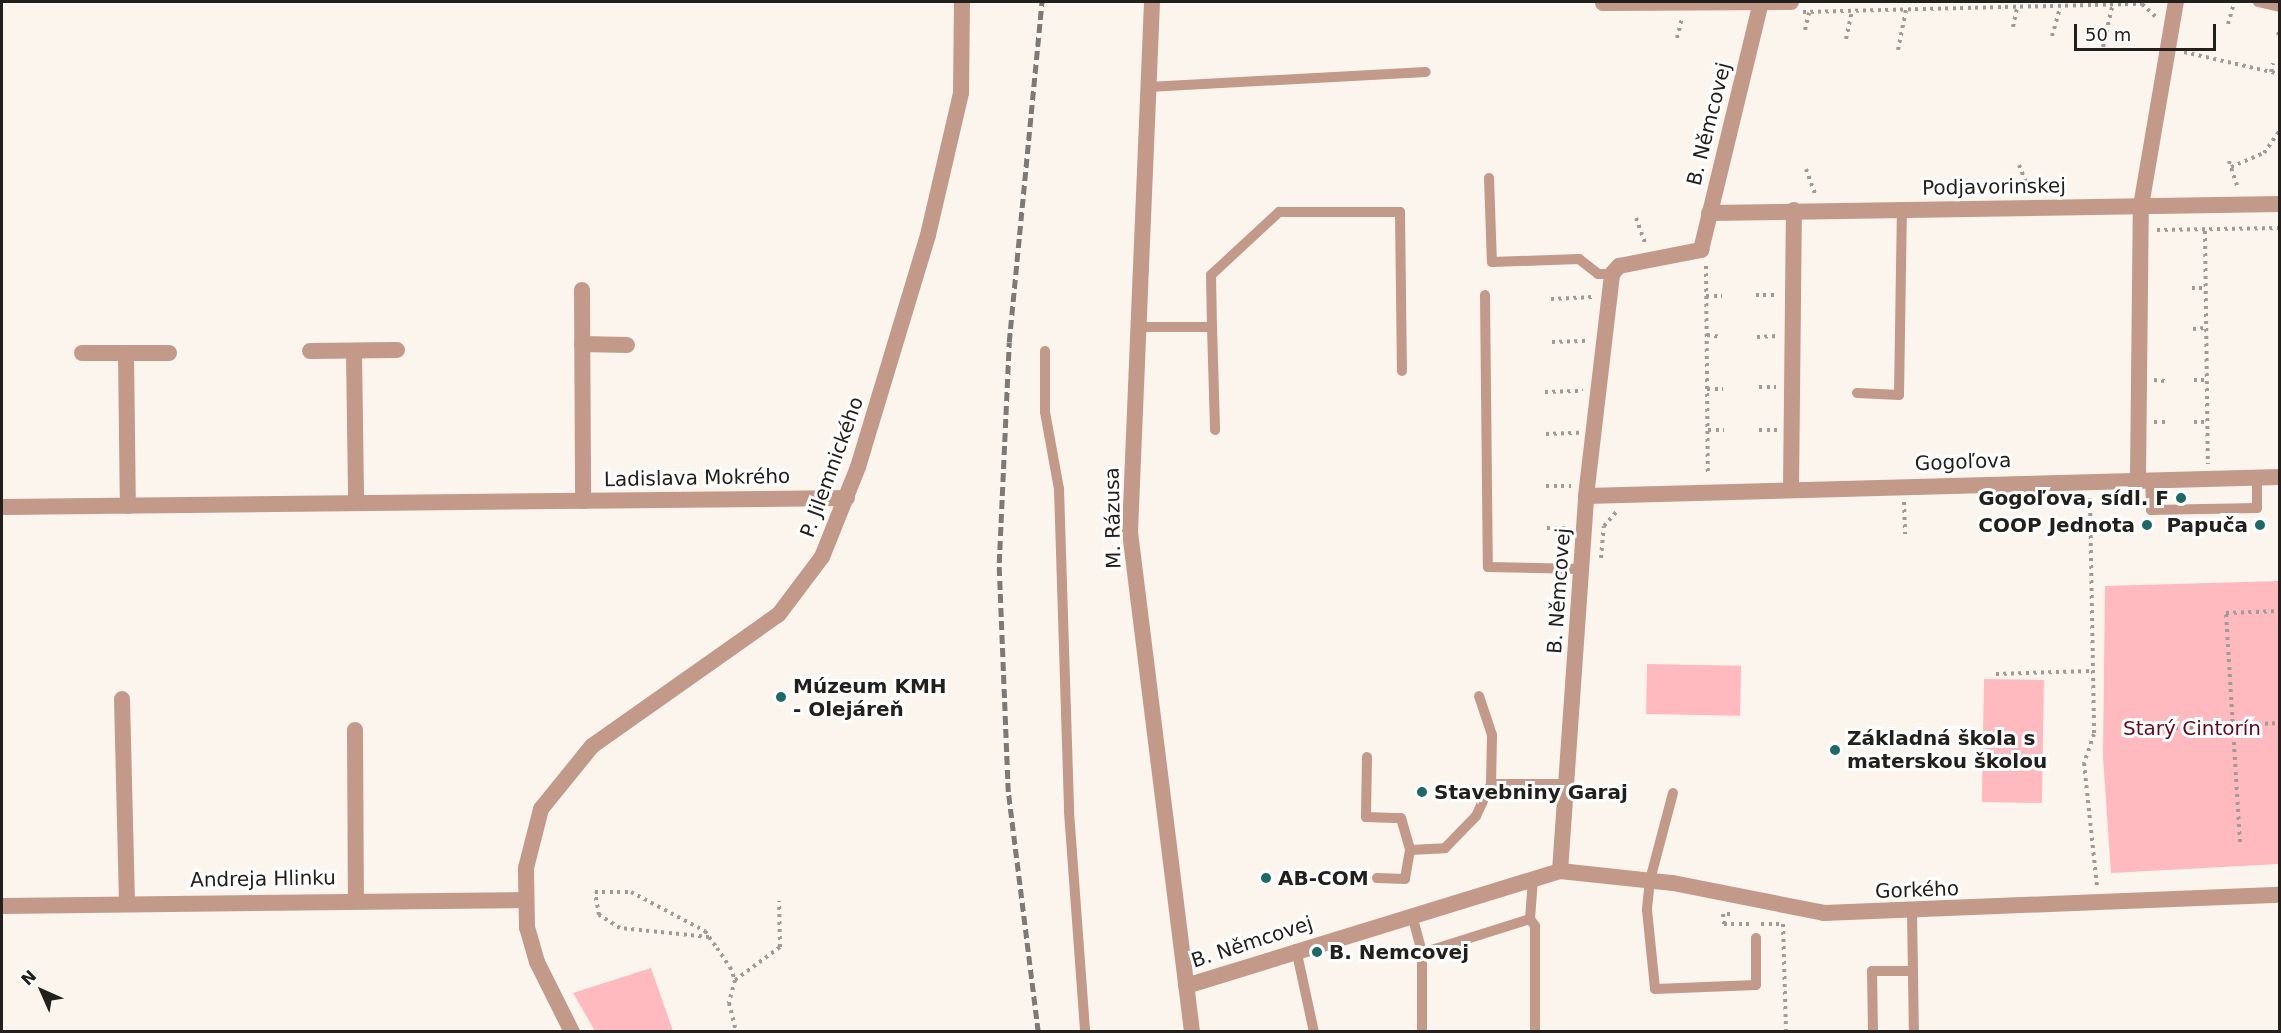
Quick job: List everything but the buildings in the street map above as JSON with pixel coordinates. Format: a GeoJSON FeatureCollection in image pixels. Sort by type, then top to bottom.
{"type":"FeatureCollection","features":[{"type":"Feature","properties":{"kind":"street","name":"P. Jilemnického"},"geometry":{"type":"LineString","coordinates":[[572,1032],[537,962],[524,900],[532,836],[541,809],[568,769],[615,728],[732,652],[779,614],[822,557],[847,498],[928,235],[961,93],[962,2]]}},
{"type":"Feature","properties":{"kind":"street","name":"M. Rázusa"},"geometry":{"type":"LineString","coordinates":[[1152,2],[1130,532],[1192,1032]]}},
{"type":"Feature","properties":{"kind":"street"},"geometry":{"type":"LineString","coordinates":[[1603,3],[1761,2],[1795,7]]}},
{"type":"Feature","properties":{"kind":"street","name":"B. Němcovej"},"geometry":{"type":"LineString","coordinates":[[1186,986],[1296,949],[1560,871],[1581,569],[1580,491],[1612,274],[1620,266],[1701,250],[1761,2]]}},
{"type":"Feature","properties":{"kind":"street"},"geometry":{"type":"LineString","coordinates":[[2144,477],[2141,206],[2176,2]]}},
{"type":"Feature","properties":{"kind":"street"},"geometry":{"type":"LineString","coordinates":[[1791,489],[1800,204]]}},
{"type":"Feature","properties":{"kind":"street","name":"Podjavorinskej"},"geometry":{"type":"LineString","coordinates":[[1709,213],[1800,204],[1902,209],[2280,204]]}},
{"type":"Feature","properties":{"kind":"street","name":"Ladislava Mokrého"},"geometry":{"type":"LineString","coordinates":[[582,290],[584,501]]}},
{"type":"Feature","properties":{"kind":"street"},"geometry":{"type":"LineString","coordinates":[[582,345],[627,345]]}},
{"type":"Feature","properties":{"kind":"street"},"geometry":{"type":"LineString","coordinates":[[310,351],[397,350]]}},
{"type":"Feature","properties":{"kind":"street"},"geometry":{"type":"LineString","coordinates":[[354,351],[356,503]]}},
{"type":"Feature","properties":{"kind":"street"},"geometry":{"type":"LineString","coordinates":[[82,353],[169,353]]}},
{"type":"Feature","properties":{"kind":"street"},"geometry":{"type":"LineString","coordinates":[[126,353],[128,506]]}},
{"type":"Feature","properties":{"kind":"street","name":"Gogoľova"},"geometry":{"type":"LineString","coordinates":[[1580,491],[1791,489],[2144,477],[2280,477]]}},
{"type":"Feature","properties":{"kind":"street","name":"Ladislava Mokrého"},"geometry":{"type":"LineString","coordinates":[[2,507],[847,498]]}},
{"type":"Feature","properties":{"kind":"street"},"geometry":{"type":"LineString","coordinates":[[122,699],[127,902]]}},
{"type":"Feature","properties":{"kind":"street"},"geometry":{"type":"LineString","coordinates":[[355,730],[356,899]]}},
{"type":"Feature","properties":{"kind":"street","name":"Gorkého"},"geometry":{"type":"LineString","coordinates":[[1560,871],[1650,879],[1802,911],[1912,911],[2280,895]]}},
{"type":"Feature","properties":{"kind":"street","name":"Andreja Hlinku"},"geometry":{"type":"LineString","coordinates":[[2,906],[356,899],[524,900]]}},
{"type":"Feature","properties":{"kind":"lane"},"geometry":{"type":"LineString","coordinates":[[2258,2],[2280,7]]}},
{"type":"Feature","properties":{"kind":"lane"},"geometry":{"type":"LineString","coordinates":[[1148,87],[1426,72]]}},
{"type":"Feature","properties":{"kind":"lane"},"geometry":{"type":"LineString","coordinates":[[1490,178],[1492,262],[1579,259],[1598,274],[1612,274]]}},
{"type":"Feature","properties":{"kind":"lane"},"geometry":{"type":"LineString","coordinates":[[1857,393],[1899,395],[1902,209]]}},
{"type":"Feature","properties":{"kind":"lane"},"geometry":{"type":"LineString","coordinates":[[1215,430],[1210,274],[1280,212],[1400,212],[1402,371]]}},
{"type":"Feature","properties":{"kind":"lane"},"geometry":{"type":"LineString","coordinates":[[1485,295],[1488,567],[1581,569]]}},
{"type":"Feature","properties":{"kind":"lane"},"geometry":{"type":"LineString","coordinates":[[1138,327],[1212,327]]}},
{"type":"Feature","properties":{"kind":"lane"},"geometry":{"type":"LineString","coordinates":[[1045,351],[1045,412],[1059,489],[1069,812],[1085,1032]]}},
{"type":"Feature","properties":{"kind":"lane"},"geometry":{"type":"LineString","coordinates":[[2144,477],[2151,510],[2258,508],[2257,477]]}},
{"type":"Feature","properties":{"kind":"lane"},"geometry":{"type":"LineString","coordinates":[[1410,850],[1444,848],[1476,816],[1491,784],[1492,735],[1479,696]]}},
{"type":"Feature","properties":{"kind":"lane"},"geometry":{"type":"LineString","coordinates":[[1366,757],[1366,817],[1401,818],[1410,850],[1406,879],[1377,878]]}},
{"type":"Feature","properties":{"kind":"lane"},"geometry":{"type":"LineString","coordinates":[[1491,784],[1566,784]]}},
{"type":"Feature","properties":{"kind":"lane"},"geometry":{"type":"LineString","coordinates":[[1673,793],[1650,879],[1647,910],[1655,989],[1756,985],[1756,938]]}},
{"type":"Feature","properties":{"kind":"lane"},"geometry":{"type":"LineString","coordinates":[[1533,879],[1530,919],[1535,926],[1535,1032]]}},
{"type":"Feature","properties":{"kind":"lane"},"geometry":{"type":"LineString","coordinates":[[1912,911],[1914,1032]]}},
{"type":"Feature","properties":{"kind":"lane"},"geometry":{"type":"LineString","coordinates":[[1412,915],[1422,953],[1422,1032]]}},
{"type":"Feature","properties":{"kind":"lane"},"geometry":{"type":"LineString","coordinates":[[1422,953],[1530,919]]}},
{"type":"Feature","properties":{"kind":"lane"},"geometry":{"type":"LineString","coordinates":[[1296,949],[1314,1032]]}},
{"type":"Feature","properties":{"kind":"lane"},"geometry":{"type":"LineString","coordinates":[[1873,1032],[1872,971],[1913,970]]}},
{"type":"Feature","properties":{"kind":"path"},"geometry":{"type":"LineString","coordinates":[[1795,7],[1809,12],[2112,7],[2142,4],[2152,9],[2155,30]]}},
{"type":"Feature","properties":{"kind":"path"},"geometry":{"type":"LineString","coordinates":[[2228,24],[2233,6]]}},
{"type":"Feature","properties":{"kind":"path"},"geometry":{"type":"LineString","coordinates":[[2103,47],[2112,7]]}},
{"type":"Feature","properties":{"kind":"path"},"geometry":{"type":"LineString","coordinates":[[2013,27],[2017,8]]}},
{"type":"Feature","properties":{"kind":"path"},"geometry":{"type":"LineString","coordinates":[[2052,36],[2060,8]]}},
{"type":"Feature","properties":{"kind":"path"},"geometry":{"type":"LineString","coordinates":[[1898,50],[1906,10]]}},
{"type":"Feature","properties":{"kind":"path"},"geometry":{"type":"LineString","coordinates":[[1846,39],[1852,11]]}},
{"type":"Feature","properties":{"kind":"path"},"geometry":{"type":"LineString","coordinates":[[1805,30],[1809,12]]}},
{"type":"Feature","properties":{"kind":"path"},"geometry":{"type":"LineString","coordinates":[[1677,38],[1683,13]]}},
{"type":"Feature","properties":{"kind":"path"},"geometry":{"type":"LineString","coordinates":[[2278,35],[2280,29]]}},
{"type":"Feature","properties":{"kind":"path"},"geometry":{"type":"LineString","coordinates":[[2177,51],[2280,74]]}},
{"type":"Feature","properties":{"kind":"path"},"geometry":{"type":"LineString","coordinates":[[2219,60],[2221,52]]}},
{"type":"Feature","properties":{"kind":"path"},"geometry":{"type":"LineString","coordinates":[[2271,72],[2273,63]]}},
{"type":"Feature","properties":{"kind":"path"},"geometry":{"type":"LineString","coordinates":[[2230,167],[2264,153],[2280,130]]}},
{"type":"Feature","properties":{"kind":"path"},"geometry":{"type":"LineString","coordinates":[[2229,161],[2240,194]]}},
{"type":"Feature","properties":{"kind":"path"},"geometry":{"type":"LineString","coordinates":[[2019,165],[2031,195]]}},
{"type":"Feature","properties":{"kind":"path"},"geometry":{"type":"LineString","coordinates":[[1806,169],[1816,197]]}},
{"type":"Feature","properties":{"kind":"path"},"geometry":{"type":"LineString","coordinates":[[2019,195],[2042,195]]}},
{"type":"Feature","properties":{"kind":"path"},"geometry":{"type":"LineString","coordinates":[[1800,204],[1816,197],[1828,197]]}},
{"type":"Feature","properties":{"kind":"path"},"geometry":{"type":"LineString","coordinates":[[1636,218],[1648,249]]}},
{"type":"Feature","properties":{"kind":"path"},"geometry":{"type":"LineString","coordinates":[[2146,230],[2205,231],[2280,228]]}},
{"type":"Feature","properties":{"kind":"path"},"geometry":{"type":"LineString","coordinates":[[2205,231],[2208,465]]}},
{"type":"Feature","properties":{"kind":"path"},"geometry":{"type":"LineString","coordinates":[[1708,476],[1706,264],[1716,262]]}},
{"type":"Feature","properties":{"kind":"path"},"geometry":{"type":"LineString","coordinates":[[1781,283],[1781,305]]}},
{"type":"Feature","properties":{"kind":"path"},"geometry":{"type":"LineString","coordinates":[[2192,288],[2204,288]]}},
{"type":"Feature","properties":{"kind":"path"},"geometry":{"type":"LineString","coordinates":[[1756,295],[1781,294]]}},
{"type":"Feature","properties":{"kind":"path"},"geometry":{"type":"LineString","coordinates":[[1706,296],[1722,296]]}},
{"type":"Feature","properties":{"kind":"path"},"geometry":{"type":"LineString","coordinates":[[1551,299],[1595,297]]}},
{"type":"Feature","properties":{"kind":"path"},"geometry":{"type":"LineString","coordinates":[[1780,346],[1781,326]]}},
{"type":"Feature","properties":{"kind":"path"},"geometry":{"type":"LineString","coordinates":[[2193,328],[2205,328]]}},
{"type":"Feature","properties":{"kind":"path"},"geometry":{"type":"LineString","coordinates":[[1707,335],[1722,337]]}},
{"type":"Feature","properties":{"kind":"path"},"geometry":{"type":"LineString","coordinates":[[1757,337],[1781,336]]}},
{"type":"Feature","properties":{"kind":"path"},"geometry":{"type":"LineString","coordinates":[[1552,342],[1590,340]]}},
{"type":"Feature","properties":{"kind":"path"},"geometry":{"type":"LineString","coordinates":[[2153,370],[2153,391]]}},
{"type":"Feature","properties":{"kind":"path"},"geometry":{"type":"LineString","coordinates":[[1780,376],[1780,398]]}},
{"type":"Feature","properties":{"kind":"path"},"geometry":{"type":"LineString","coordinates":[[2153,380],[2165,381]]}},
{"type":"Feature","properties":{"kind":"path"},"geometry":{"type":"LineString","coordinates":[[2194,380],[2206,380]]}},
{"type":"Feature","properties":{"kind":"path"},"geometry":{"type":"LineString","coordinates":[[1759,387],[1780,387]]}},
{"type":"Feature","properties":{"kind":"path"},"geometry":{"type":"LineString","coordinates":[[1707,389],[1724,388]]}},
{"type":"Feature","properties":{"kind":"path"},"geometry":{"type":"LineString","coordinates":[[1545,392],[1584,391]]}},
{"type":"Feature","properties":{"kind":"path"},"geometry":{"type":"LineString","coordinates":[[2153,412],[2153,433]]}},
{"type":"Feature","properties":{"kind":"path"},"geometry":{"type":"LineString","coordinates":[[1779,420],[1779,442]]}},
{"type":"Feature","properties":{"kind":"path"},"geometry":{"type":"LineString","coordinates":[[2153,422],[2166,422]]}},
{"type":"Feature","properties":{"kind":"path"},"geometry":{"type":"LineString","coordinates":[[2194,422],[2207,422]]}},
{"type":"Feature","properties":{"kind":"path"},"geometry":{"type":"LineString","coordinates":[[1708,430],[1724,430]]}},
{"type":"Feature","properties":{"kind":"path"},"geometry":{"type":"LineString","coordinates":[[1760,430],[1779,430]]}},
{"type":"Feature","properties":{"kind":"path"},"geometry":{"type":"LineString","coordinates":[[1546,434],[1580,433]]}},
{"type":"Feature","properties":{"kind":"path"},"geometry":{"type":"LineString","coordinates":[[1546,486],[1580,491]]}},
{"type":"Feature","properties":{"kind":"path"},"geometry":{"type":"LineString","coordinates":[[2090,494],[2094,734],[2085,763],[2098,897]]}},
{"type":"Feature","properties":{"kind":"path"},"geometry":{"type":"LineString","coordinates":[[1904,502],[1905,534]]}},
{"type":"Feature","properties":{"kind":"path"},"geometry":{"type":"LineString","coordinates":[[1547,528],[1572,528]]}},
{"type":"Feature","properties":{"kind":"path"},"geometry":{"type":"LineString","coordinates":[[2240,842],[2226,613],[2280,611]]}},
{"type":"Feature","properties":{"kind":"path"},"geometry":{"type":"LineString","coordinates":[[1996,674],[2093,671]]}},
{"type":"Feature","properties":{"kind":"path"},"geometry":{"type":"LineString","coordinates":[[2175,728],[2280,723]]}},
{"type":"Feature","properties":{"kind":"path"},"geometry":{"type":"LineString","coordinates":[[709,937],[621,928],[599,915],[595,892],[631,892],[688,919],[709,937],[735,980]]}},
{"type":"Feature","properties":{"kind":"path"},"geometry":{"type":"LineString","coordinates":[[736,1032],[729,1002],[735,980],[780,947],[779,901]]}},
{"type":"Feature","properties":{"kind":"green space","name":"Starý Cintorín"},"geometry":{"type":"Polygon","coordinates":[[[2279,581],[2279,864],[2111,873],[2103,757],[2105,586],[2279,581]]]}},
{"type":"Feature","properties":{"kind":"green space"},"geometry":{"type":"Polygon","coordinates":[[[1647,664],[1741,666],[1740,716],[1646,714],[1647,664]]]}},
{"type":"Feature","properties":{"kind":"green space"},"geometry":{"type":"Polygon","coordinates":[[[1984,679],[2044,680],[2042,803],[1982,802],[1984,679]]]}},
{"type":"Feature","properties":{"kind":"green space"},"geometry":{"type":"Polygon","coordinates":[[[651,968],[673,1031],[595,1031],[573,993],[651,968]]]}},
{"type":"Feature","properties":{"kind":"railway"},"geometry":{"type":"LineString","coordinates":[[1038,1032],[1008,792],[999,563],[1009,342],[1042,2]]}},
{"type":"Feature","properties":{"kind":"place","name":"Gogoľova, sídl. F"},"geometry":{"type":"Point","coordinates":[2181,498]}},
{"type":"Feature","properties":{"kind":"place","name":"COOP Jednota"},"geometry":{"type":"Point","coordinates":[2147,525]}},
{"type":"Feature","properties":{"kind":"place","name":"Papuča"},"geometry":{"type":"Point","coordinates":[2260,525]}},
{"type":"Feature","properties":{"kind":"place","name":"Múzeum KMH - Olejáreň"},"geometry":{"type":"Point","coordinates":[781,697]}},
{"type":"Feature","properties":{"kind":"place","name":"Základná škola s materskou školou"},"geometry":{"type":"Point","coordinates":[1835,750]}},
{"type":"Feature","properties":{"kind":"place","name":"Stavebniny Garaj"},"geometry":{"type":"Point","coordinates":[1422,792]}},
{"type":"Feature","properties":{"kind":"place","name":"AB-COM"},"geometry":{"type":"Point","coordinates":[1266,878]}},
{"type":"Feature","properties":{"kind":"place","name":"B. Nemcovej"},"geometry":{"type":"Point","coordinates":[1317,952]}}]}
